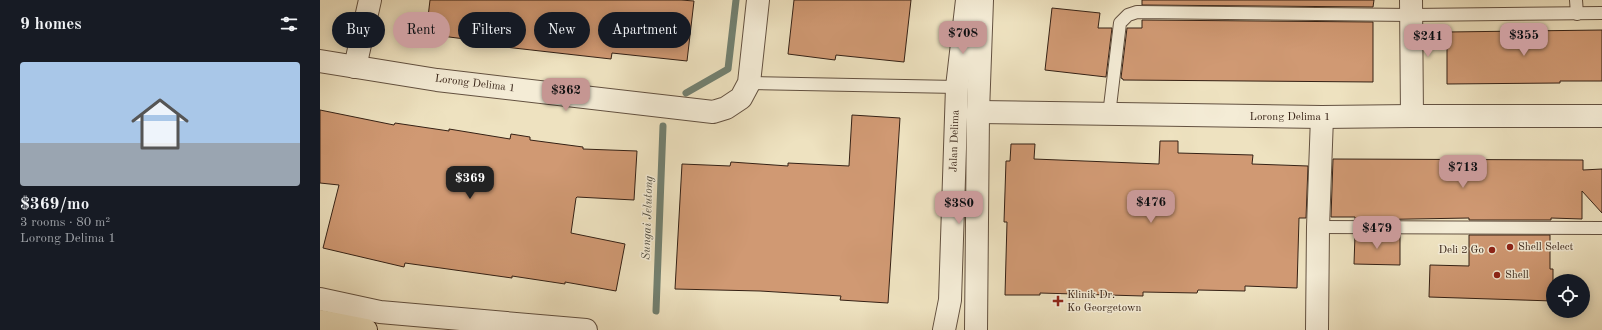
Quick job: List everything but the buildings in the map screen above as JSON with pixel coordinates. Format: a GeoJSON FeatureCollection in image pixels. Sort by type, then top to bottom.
{"type":"FeatureCollection","features":[{"type":"Feature","properties":{"kind":"highway"},"geometry":{"type":"LineString","coordinates":[[320,321],[366,330]]}},
{"type":"Feature","properties":{"kind":"street"},"geometry":{"type":"LineString","coordinates":[[355,67],[370,0]]}},
{"type":"Feature","properties":{"kind":"street"},"geometry":{"type":"LineString","coordinates":[[749,83],[758,0]]}},
{"type":"Feature","properties":{"kind":"street","name":"Jalan Delima"},"geometry":{"type":"LineString","coordinates":[[944,330],[950,300],[957,87],[967,0]]}},
{"type":"Feature","properties":{"kind":"street","name":"Jalan Delima"},"geometry":{"type":"LineString","coordinates":[[978,329],[978,112],[982,0]]}},
{"type":"Feature","properties":{"kind":"street"},"geometry":{"type":"LineString","coordinates":[[1411,8],[1412,116]]}},
{"type":"Feature","properties":{"kind":"street","name":"Lorong Delima 1"},"geometry":{"type":"LineString","coordinates":[[320,60],[437,80],[713,112],[726,108],[741,98],[749,83]]}},
{"type":"Feature","properties":{"kind":"street","name":"Lorong Delima 1"},"geometry":{"type":"LineString","coordinates":[[978,112],[1322,117],[1602,116]]}},
{"type":"Feature","properties":{"kind":"street"},"geometry":{"type":"LineString","coordinates":[[1317,330],[1318,227],[1322,117]]}},
{"type":"Feature","properties":{"kind":"street"},"geometry":{"type":"LineString","coordinates":[[320,299],[380,312],[586,330]]}},
{"type":"Feature","properties":{"kind":"lane"},"geometry":{"type":"LineString","coordinates":[[1576,0],[1577,14]]}},
{"type":"Feature","properties":{"kind":"lane"},"geometry":{"type":"LineString","coordinates":[[1109,115],[1120,23],[1128,15],[1137,12],[1411,8],[1602,14]]}},
{"type":"Feature","properties":{"kind":"lane"},"geometry":{"type":"LineString","coordinates":[[749,83],[957,87]]}},
{"type":"Feature","properties":{"kind":"lane"},"geometry":{"type":"LineString","coordinates":[[1318,227],[1602,228]]}},
{"type":"Feature","properties":{"kind":"waterway"},"geometry":{"type":"LineString","coordinates":[[686,93],[728,69],[736,0]]}},
{"type":"Feature","properties":{"kind":"waterway","name":"Sungai Jelutong"},"geometry":{"type":"LineString","coordinates":[[656,311],[663,126]]}},
{"type":"Feature","properties":{"kind":"place","name":"Shell Select"},"geometry":{"type":"Point","coordinates":[1510,247]}},
{"type":"Feature","properties":{"kind":"place","name":"Deli 2 Go"},"geometry":{"type":"Point","coordinates":[1492,250]}},
{"type":"Feature","properties":{"kind":"place","name":"Shell"},"geometry":{"type":"Point","coordinates":[1497,275]}},
{"type":"Feature","properties":{"kind":"place","name":"Klinik Dr. Ko Georgetown"},"geometry":{"type":"Point","coordinates":[1058,301]}}]}
